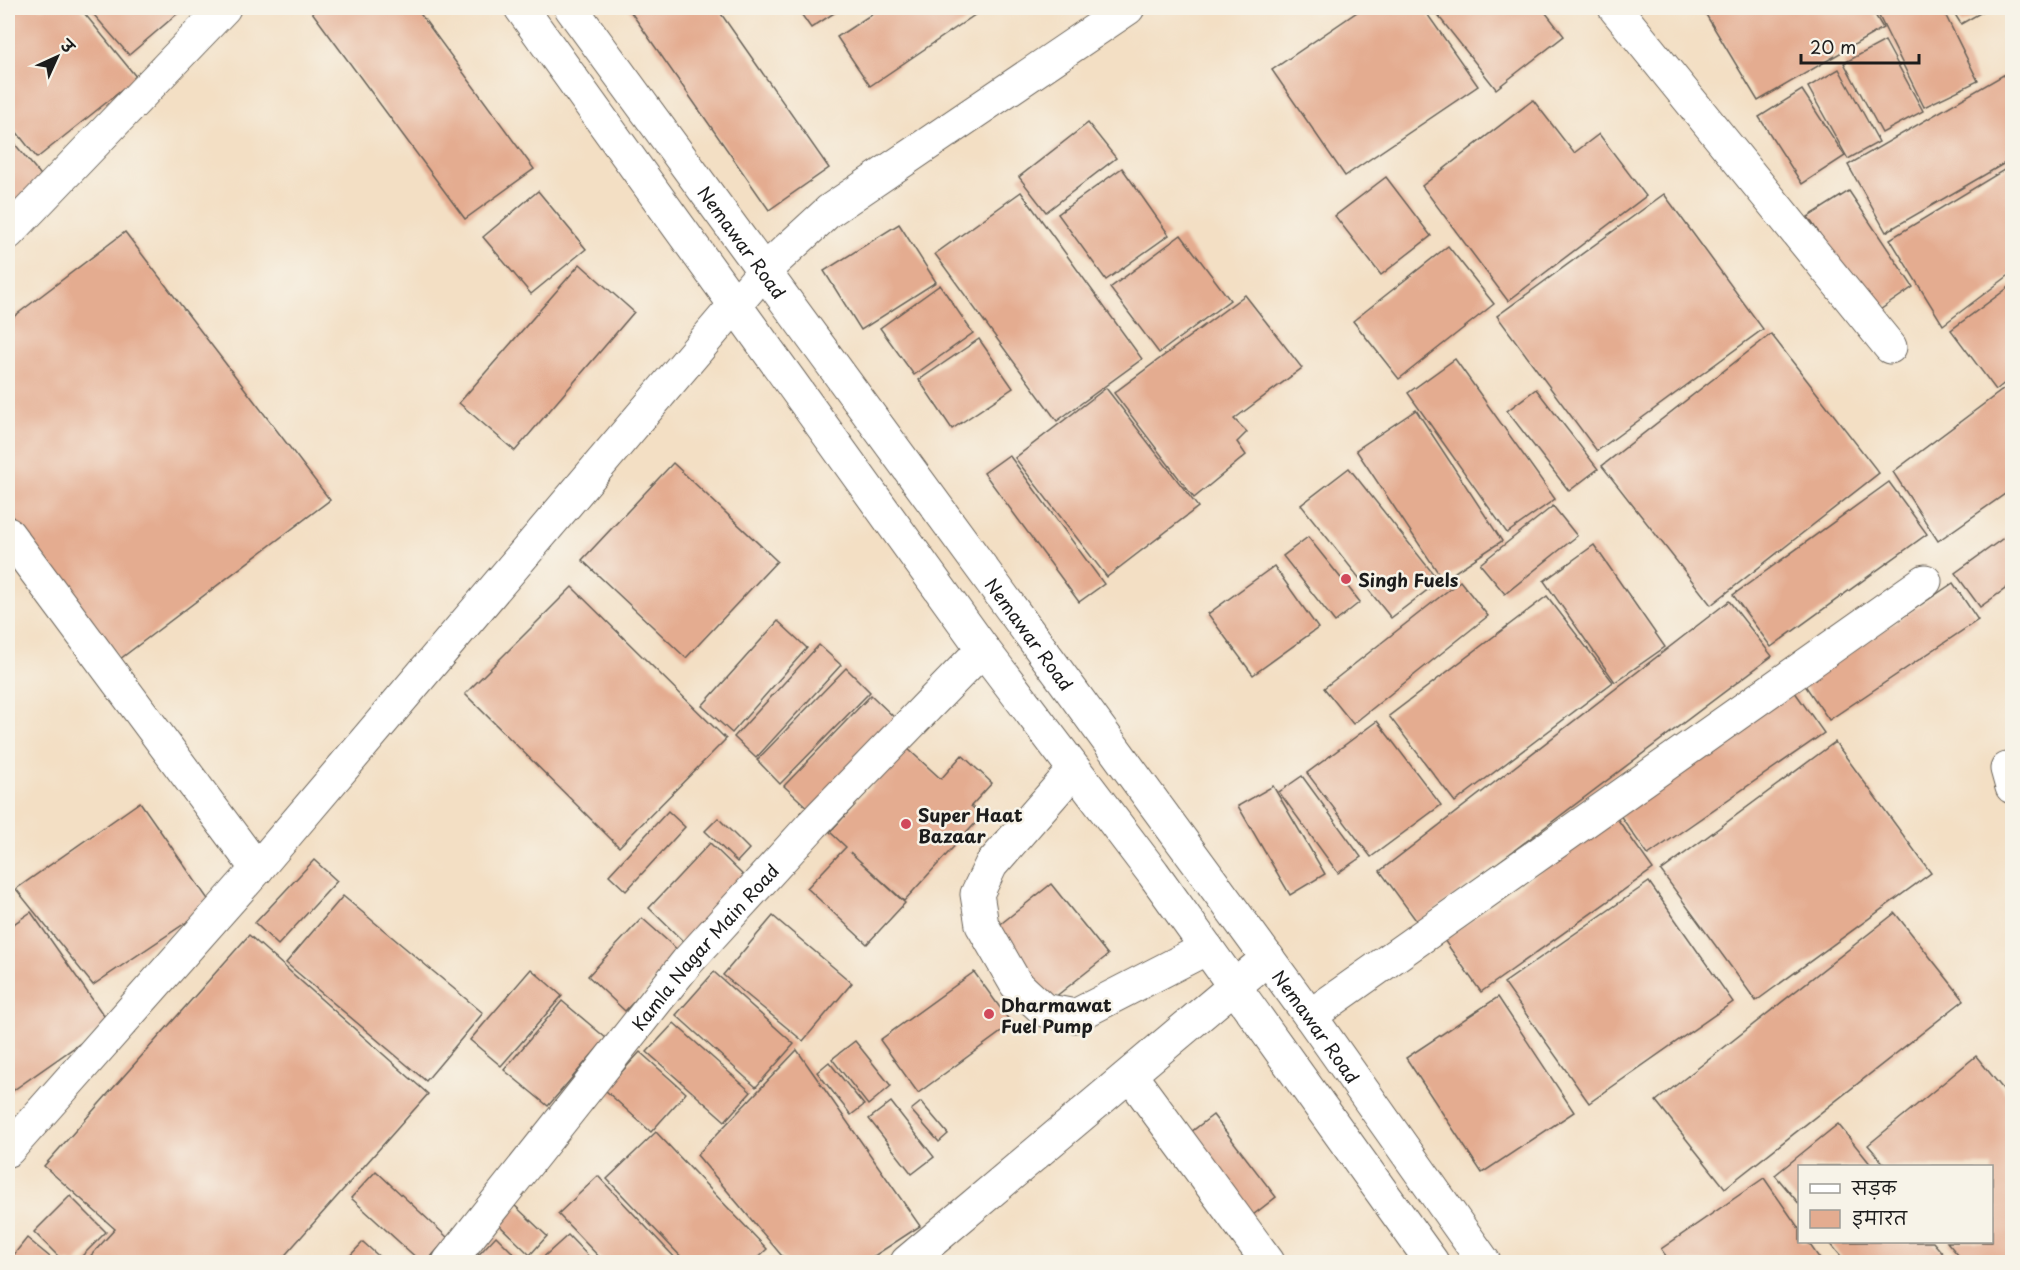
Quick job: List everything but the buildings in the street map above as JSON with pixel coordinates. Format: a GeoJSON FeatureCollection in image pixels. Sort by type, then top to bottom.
{"type":"FeatureCollection","features":[{"type":"Feature","properties":{"kind":"main road"},"geometry":{"type":"LineString","coordinates":[[8,233],[224,8]]}},
{"type":"Feature","properties":{"kind":"main road"},"geometry":{"type":"LineString","coordinates":[[521,8],[983,650],[1207,948],[1432,1263]]}},
{"type":"Feature","properties":{"kind":"main road","name":"Nemawar Road"},"geometry":{"type":"LineString","coordinates":[[571,8],[1268,958],[1484,1263]]}},
{"type":"Feature","properties":{"kind":"main road"},"geometry":{"type":"LineString","coordinates":[[8,1150],[257,869],[735,308],[764,271],[829,211],[1128,8]]}},
{"type":"Feature","properties":{"kind":"main road"},"geometry":{"type":"LineString","coordinates":[[1615,8],[1890,347]]}},
{"type":"Feature","properties":{"kind":"main road"},"geometry":{"type":"LineString","coordinates":[[8,534],[257,869]]}},
{"type":"Feature","properties":{"kind":"main road"},"geometry":{"type":"LineString","coordinates":[[1310,1016],[1925,581]]}},
{"type":"Feature","properties":{"kind":"main road","name":"Kamla Nagar Main Road"},"geometry":{"type":"LineString","coordinates":[[450,1263],[687,962],[813,824],[983,650]]}},
{"type":"Feature","properties":{"kind":"main road"},"geometry":{"type":"LineString","coordinates":[[1074,770],[991,865],[977,894],[982,925],[1016,984],[1044,1010],[1076,1016],[1207,948]]}},
{"type":"Feature","properties":{"kind":"main road"},"geometry":{"type":"LineString","coordinates":[[907,1263],[1236,988],[1268,958]]}},
{"type":"Feature","properties":{"kind":"main road"},"geometry":{"type":"LineString","coordinates":[[1131,1076],[1268,1263]]}},
{"type":"Feature","properties":{"kind":"place","name":"Singh Fuels"},"geometry":{"type":"Point","coordinates":[1346,579]}},
{"type":"Feature","properties":{"kind":"place","name":"Super Haat Bazaar"},"geometry":{"type":"Point","coordinates":[906,824]}},
{"type":"Feature","properties":{"kind":"place","name":"Dharmawat Fuel Pump"},"geometry":{"type":"Point","coordinates":[989,1014]}}]}
